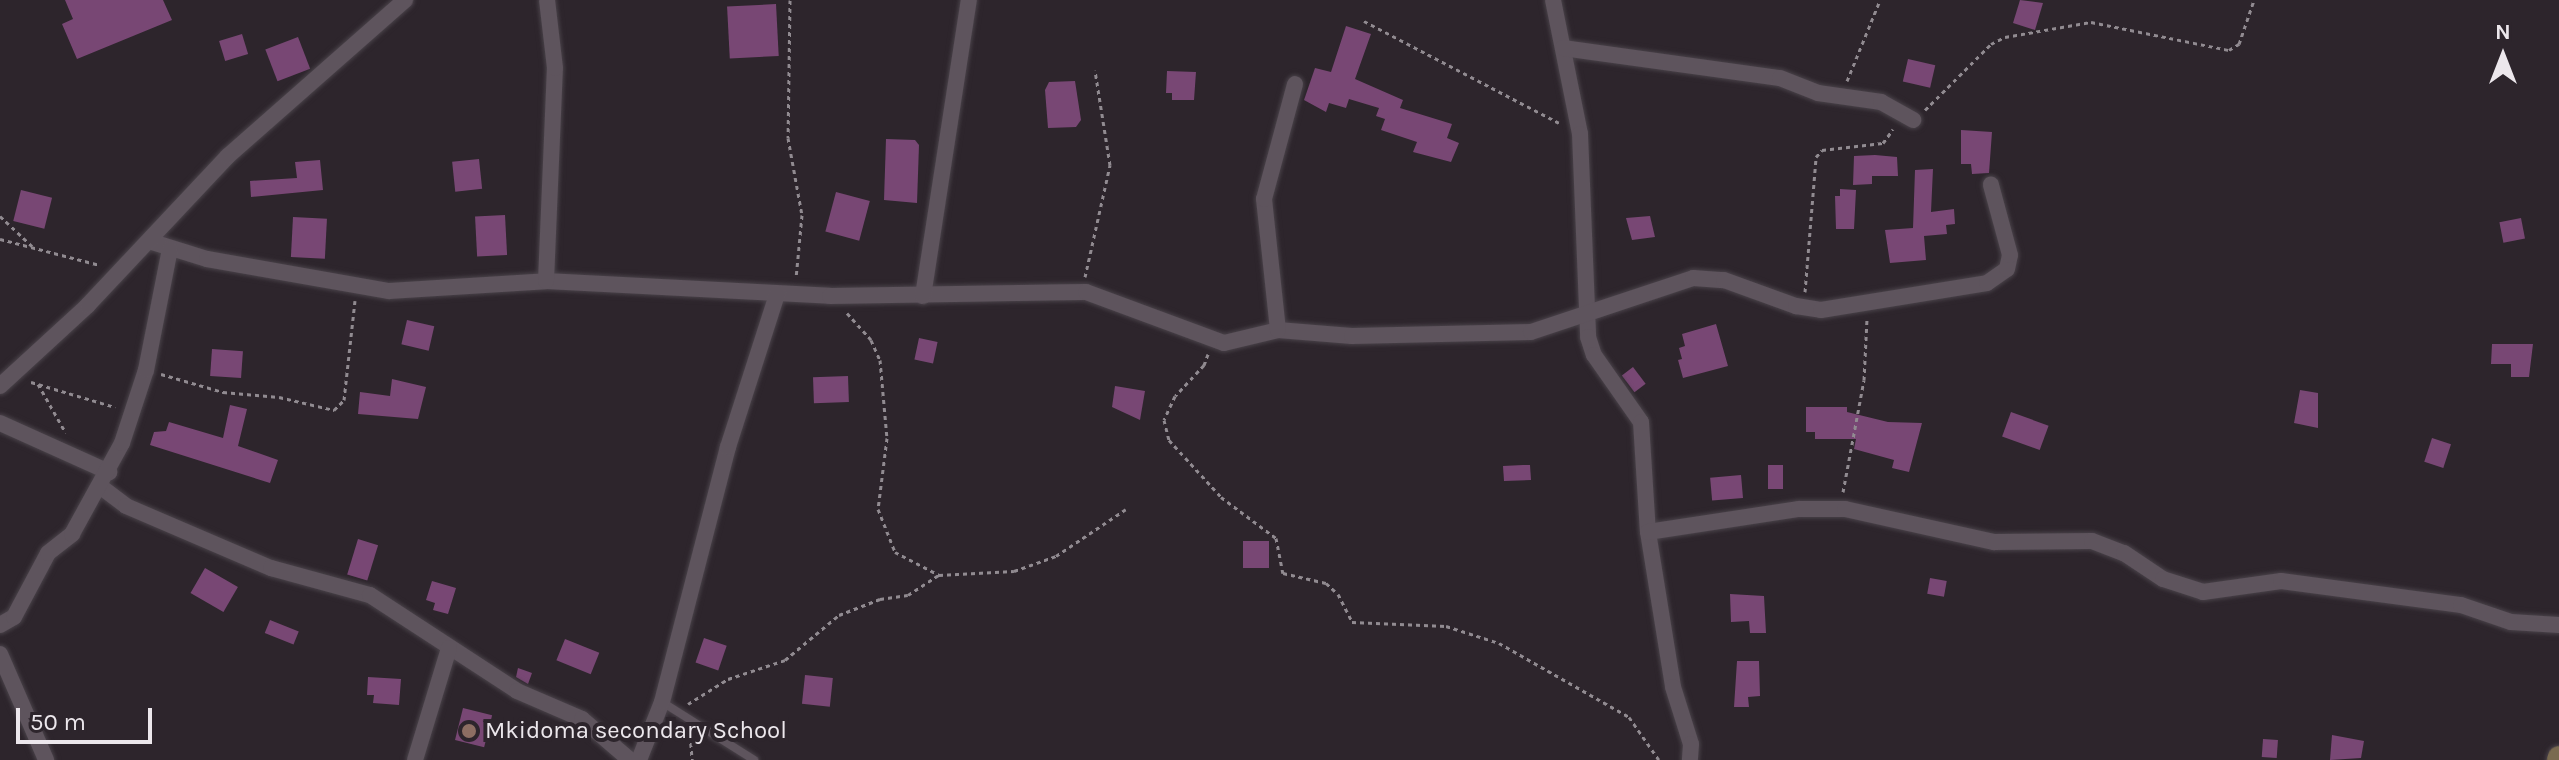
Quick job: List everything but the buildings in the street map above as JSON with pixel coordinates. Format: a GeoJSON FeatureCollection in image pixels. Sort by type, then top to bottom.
{"type":"FeatureCollection","features":[{"type":"Feature","properties":{"kind":"street"},"geometry":{"type":"LineString","coordinates":[[6,381],[120,271],[228,156],[405,0]]}},
{"type":"Feature","properties":{"kind":"street"},"geometry":{"type":"LineString","coordinates":[[546,281],[555,68],[547,0]]}},
{"type":"Feature","properties":{"kind":"street"},"geometry":{"type":"LineString","coordinates":[[923,296],[969,0]]}},
{"type":"Feature","properties":{"kind":"street"},"geometry":{"type":"LineString","coordinates":[[1553,0],[1580,134],[1586,212],[1584,314],[1594,355],[1641,422],[1648,532],[1673,687],[1691,744],[1690,760]]}},
{"type":"Feature","properties":{"kind":"street"},"geometry":{"type":"LineString","coordinates":[[1563,48],[1780,78],[1818,93],[1881,102],[1913,120]]}},
{"type":"Feature","properties":{"kind":"street"},"geometry":{"type":"LineString","coordinates":[[1278,330],[1264,199],[1295,84]]}},
{"type":"Feature","properties":{"kind":"street"},"geometry":{"type":"LineString","coordinates":[[149,241],[170,249],[356,288],[389,291],[546,281],[830,296],[1086,292],[1211,343],[1278,330],[1368,336],[1531,332],[1693,278],[1724,280],[1804,307],[1842,309],[1987,283],[2007,269],[2010,255],[1991,185]]}},
{"type":"Feature","properties":{"kind":"street"},"geometry":{"type":"LineString","coordinates":[[0,625],[14,617],[48,553],[72,534],[109,472],[135,412],[170,249]]}},
{"type":"Feature","properties":{"kind":"street"},"geometry":{"type":"LineString","coordinates":[[639,760],[662,702],[728,447],[785,294]]}},
{"type":"Feature","properties":{"kind":"street"},"geometry":{"type":"LineString","coordinates":[[0,423],[109,472]]}},
{"type":"Feature","properties":{"kind":"street"},"geometry":{"type":"LineString","coordinates":[[101,487],[126,506],[271,568],[370,595],[517,691],[582,719],[630,760]]}},
{"type":"Feature","properties":{"kind":"street"},"geometry":{"type":"LineString","coordinates":[[1648,532],[1799,509],[1845,509],[1994,542],[2092,541],[2124,553],[2163,579],[2203,592],[2281,581],[2461,605],[2511,622],[2559,625]]}},
{"type":"Feature","properties":{"kind":"street"},"geometry":{"type":"LineString","coordinates":[[415,760],[449,648]]}},
{"type":"Feature","properties":{"kind":"street"},"geometry":{"type":"LineString","coordinates":[[0,654],[46,760]]}},
{"type":"Feature","properties":{"kind":"lane"},"geometry":{"type":"LineString","coordinates":[[662,702],[754,760]]}},
{"type":"Feature","properties":{"kind":"path"},"geometry":{"type":"LineString","coordinates":[[785,294],[802,215],[788,138],[790,0]]}},
{"type":"Feature","properties":{"kind":"path"},"geometry":{"type":"LineString","coordinates":[[1843,96],[1880,0]]}},
{"type":"Feature","properties":{"kind":"path"},"geometry":{"type":"LineString","coordinates":[[1804,307],[1807,215],[1816,157],[1822,150],[1883,143],[1897,122],[1913,120],[1991,44],[2005,37],[2046,34],[2091,22],[2229,50],[2239,44],[2254,0]]}},
{"type":"Feature","properties":{"kind":"path"},"geometry":{"type":"LineString","coordinates":[[1364,21],[1580,134]]}},
{"type":"Feature","properties":{"kind":"path"},"geometry":{"type":"LineString","coordinates":[[1086,292],[1086,264],[1107,195],[1110,165],[1095,70]]}},
{"type":"Feature","properties":{"kind":"path"},"geometry":{"type":"LineString","coordinates":[[0,216],[35,249]]}},
{"type":"Feature","properties":{"kind":"path"},"geometry":{"type":"LineString","coordinates":[[0,239],[35,249],[62,251],[120,271]]}},
{"type":"Feature","properties":{"kind":"path"},"geometry":{"type":"LineString","coordinates":[[146,370],[223,392],[279,397],[334,410],[344,400],[356,288]]}},
{"type":"Feature","properties":{"kind":"path"},"geometry":{"type":"LineString","coordinates":[[830,296],[871,340],[880,360],[887,438],[878,509],[884,531],[895,552],[939,575]]}},
{"type":"Feature","properties":{"kind":"path"},"geometry":{"type":"LineString","coordinates":[[1845,509],[1842,497],[1864,380],[1867,318],[1877,302]]}},
{"type":"Feature","properties":{"kind":"path"},"geometry":{"type":"LineString","coordinates":[[1211,343],[1204,365],[1181,388],[1164,420],[1169,440],[1221,497],[1276,538],[1283,573],[1326,583],[1338,594],[1352,622],[1446,626],[1499,643],[1629,717],[1659,760]]}},
{"type":"Feature","properties":{"kind":"path"},"geometry":{"type":"LineString","coordinates":[[6,381],[38,384],[135,412]]}},
{"type":"Feature","properties":{"kind":"path"},"geometry":{"type":"LineString","coordinates":[[38,384],[84,461]]}},
{"type":"Feature","properties":{"kind":"path"},"geometry":{"type":"LineString","coordinates":[[678,712],[705,690],[785,660],[839,615],[880,599],[908,595],[939,575],[1031,567],[1090,536],[1126,509]]}},
{"type":"Feature","properties":{"kind":"path"},"geometry":{"type":"LineString","coordinates":[[689,719],[692,760]]}},
{"type":"Feature","properties":{"kind":"place","name":"Mkidoma secondary School"},"geometry":{"type":"Point","coordinates":[469,731]}}]}
